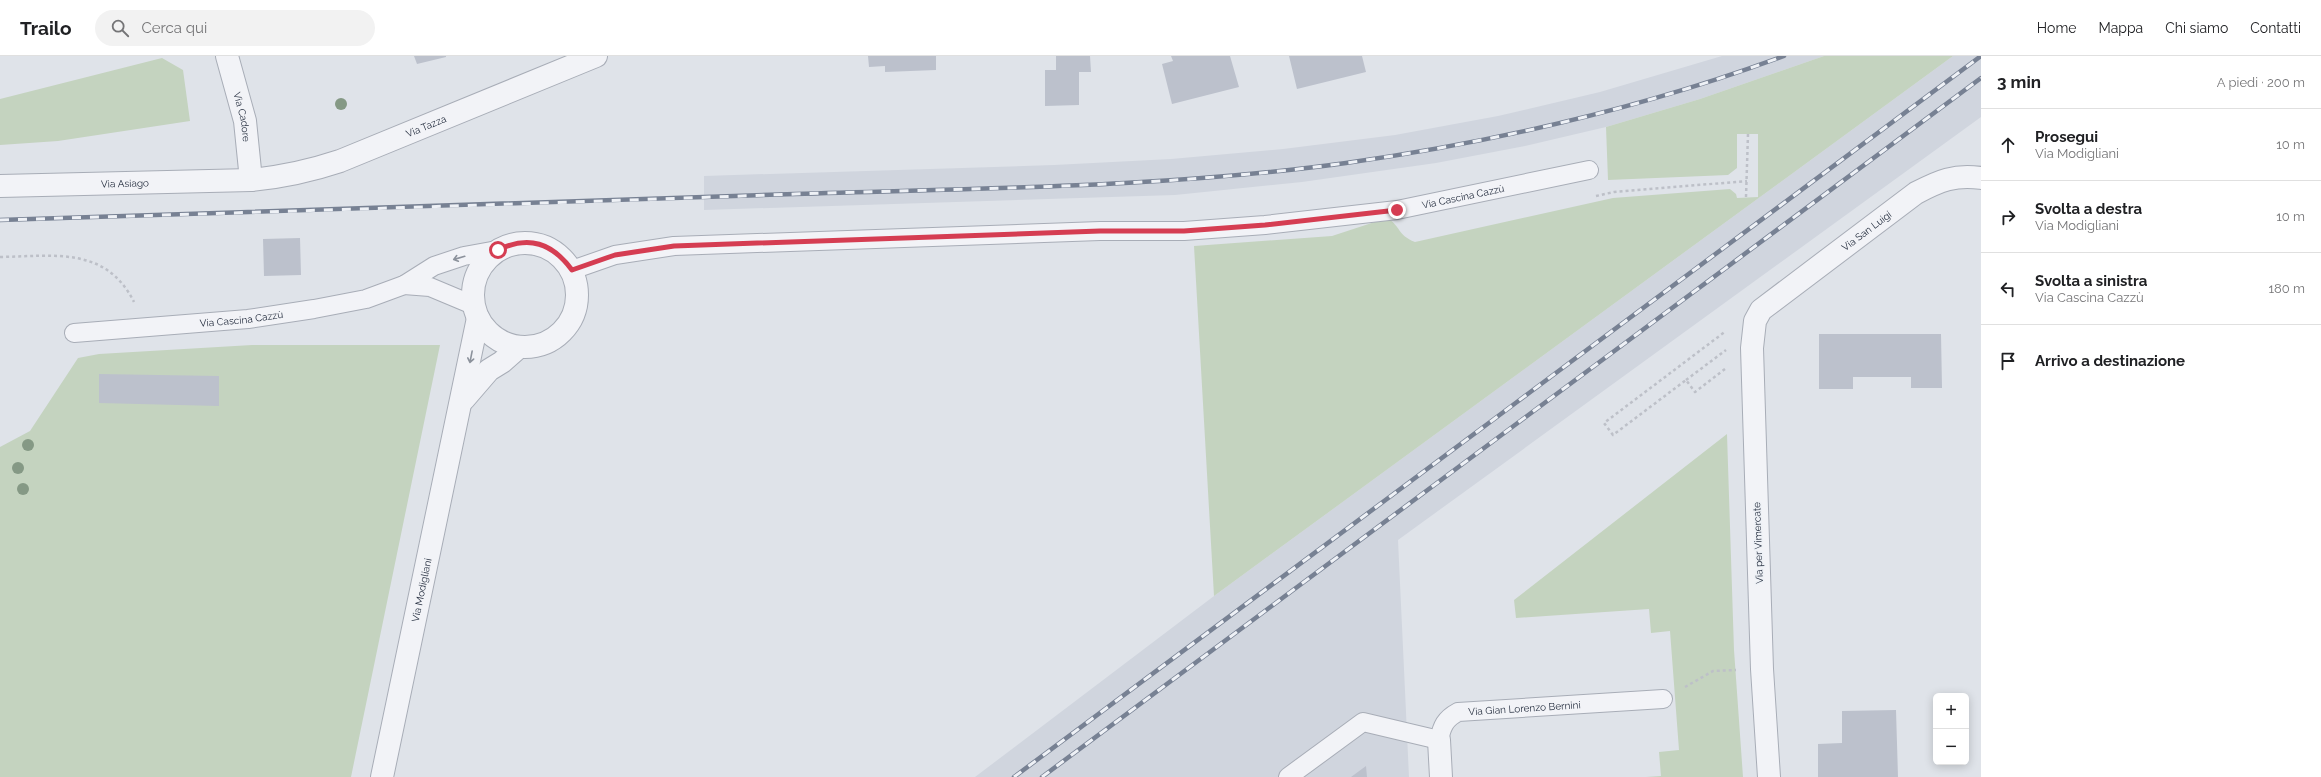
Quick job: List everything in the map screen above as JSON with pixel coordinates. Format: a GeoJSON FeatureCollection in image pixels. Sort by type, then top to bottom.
{"type":"FeatureCollection","features":[{"type":"Feature","properties":{"kind":"street","name":"Via Cadore"},"geometry":{"type":"LineString","coordinates":[[227,56],[245,121],[251,180]]}},
{"type":"Feature","properties":{"kind":"street","name":"Via Tazza"},"geometry":{"type":"LineString","coordinates":[[251,180],[283,177],[316,169],[596,56]]}},
{"type":"Feature","properties":{"kind":"street","name":"Via San Luigi"},"geometry":{"type":"LineString","coordinates":[[1761,310],[1916,193],[1941,180],[1968,176],[1981,178]]}},
{"type":"Feature","properties":{"kind":"street","name":"Via Asiago"},"geometry":{"type":"LineString","coordinates":[[0,186],[251,180]]}},
{"type":"Feature","properties":{"kind":"street","name":"Via Modigliani"},"geometry":{"type":"LineString","coordinates":[[382,777],[461,403],[476,312],[474,279],[488,258],[498,250],[511,244],[525,242],[539,244],[552,250],[564,259],[572,270],[577,286],[578,302],[573,318],[564,331],[550,341],[535,347],[519,347],[506,344],[495,338],[476,312]]}},
{"type":"Feature","properties":{"kind":"street","name":"Via per Vimercate"},"geometry":{"type":"LineString","coordinates":[[1761,310],[1755,321],[1752,348],[1762,669],[1769,777]]}},
{"type":"Feature","properties":{"kind":"street","name":"Via Modigliani"},"geometry":{"type":"LineString","coordinates":[[461,403],[489,370],[502,362],[519,347]]}},
{"type":"Feature","properties":{"kind":"street","name":"Via Gian Lorenzo Bernini"},"geometry":{"type":"LineString","coordinates":[[1439,740],[1441,777]]}},
{"type":"Feature","properties":{"kind":"lane","name":"Via Cascina Cazzù"},"geometry":{"type":"LineString","coordinates":[[572,270],[615,255],[674,246],[1100,231],[1184,231],[1272,225],[1397,210],[1589,170]]}},
{"type":"Feature","properties":{"kind":"lane","name":"Via Cascina Cazzù"},"geometry":{"type":"LineString","coordinates":[[74,333],[140,329],[248,319],[366,299],[404,284],[434,266],[464,256],[498,250]]}},
{"type":"Feature","properties":{"kind":"lane","name":"Via Cascina Cazzù"},"geometry":{"type":"LineString","coordinates":[[404,284],[430,286],[476,312]]}},
{"type":"Feature","properties":{"kind":"lane","name":"Via Gian Lorenzo Bernini"},"geometry":{"type":"LineString","coordinates":[[1439,740],[1442,726],[1449,717],[1458,712],[1663,699]]}},
{"type":"Feature","properties":{"kind":"lane"},"geometry":{"type":"LineString","coordinates":[[1288,777],[1363,722],[1439,740]]}},
{"type":"Feature","properties":{"kind":"path"},"geometry":{"type":"LineString","coordinates":[[1746,198],[1748,134]]}},
{"type":"Feature","properties":{"kind":"path"},"geometry":{"type":"LineString","coordinates":[[1591,197],[1614,192],[1747,181]]}},
{"type":"Feature","properties":{"kind":"path"},"geometry":{"type":"LineString","coordinates":[[0,257],[61,256],[91,261],[110,270],[126,286],[134,303],[140,329]]}},
{"type":"Feature","properties":{"kind":"path"},"geometry":{"type":"LineString","coordinates":[[1727,330],[1604,423],[1613,435],[1727,349]]}},
{"type":"Feature","properties":{"kind":"path"},"geometry":{"type":"LineString","coordinates":[[1686,380],[1695,392],[1752,348]]}},
{"type":"Feature","properties":{"kind":"path"},"geometry":{"type":"LineString","coordinates":[[1663,699],[1713,671],[1762,669]]}},
{"type":"Feature","properties":{"kind":"shaded area"},"geometry":{"type":"Polygon","coordinates":[[[1722,56],[1824,56],[1700,99],[1606,127],[1525,146],[1436,163],[1302,182],[1175,195],[704,210],[704,176],[1054,165],[1171,159],[1283,149],[1395,135],[1498,116],[1600,92],[1722,56]]]}},
{"type":"Feature","properties":{"kind":"shaded area"},"geometry":{"type":"Polygon","coordinates":[[[1953,56],[1981,56],[1981,117],[1398,540],[1409,777],[975,777],[1214,596],[1953,56]]]}},
{"type":"Feature","properties":{"kind":"green space"},"geometry":{"type":"Polygon","coordinates":[[[1824,56],[1953,56],[1214,596],[1194,246],[1332,236],[1387,218],[1395,224],[1405,236],[1415,242],[1613,198],[1730,189],[1736,194],[1737,198],[1758,197],[1758,134],[1737,134],[1737,168],[1728,175],[1608,180],[1606,127],[1700,99],[1824,56]]]}},
{"type":"Feature","properties":{"kind":"green space"},"geometry":{"type":"Polygon","coordinates":[[[162,58],[183,70],[190,121],[58,141],[0,145],[0,99],[162,58]]]}},
{"type":"Feature","properties":{"kind":"green space"},"geometry":{"type":"Polygon","coordinates":[[[252,345],[440,345],[351,777],[0,777],[0,447],[30,431],[78,358],[99,354],[252,345]]]}},
{"type":"Feature","properties":{"kind":"green space"},"geometry":{"type":"Polygon","coordinates":[[[1727,434],[1734,650],[1743,777],[1646,777],[1661,776],[1659,752],[1679,750],[1670,631],[1651,633],[1649,609],[1516,618],[1514,600],[1727,434]]]}},
{"type":"Feature","properties":{"kind":"building"},"geometry":{"type":"Polygon","coordinates":[[[414,56],[446,56],[446,57],[417,64],[414,56]]]}},
{"type":"Feature","properties":{"kind":"building"},"geometry":{"type":"Polygon","coordinates":[[[868,56],[936,56],[936,70],[885,72],[885,66],[869,67],[868,56]]]}},
{"type":"Feature","properties":{"kind":"building"},"geometry":{"type":"Polygon","coordinates":[[[1056,56],[1090,56],[1091,72],[1079,72],[1079,105],[1045,106],[1045,70],[1056,70],[1056,56]]]}},
{"type":"Feature","properties":{"kind":"building"},"geometry":{"type":"Polygon","coordinates":[[[1171,56],[1230,56],[1239,87],[1172,104],[1162,64],[1173,61],[1171,56]]]}},
{"type":"Feature","properties":{"kind":"building"},"geometry":{"type":"Polygon","coordinates":[[[1289,56],[1362,56],[1366,72],[1297,89],[1289,56]]]}},
{"type":"Feature","properties":{"kind":"building"},"geometry":{"type":"Polygon","coordinates":[[[300,238],[301,275],[264,276],[263,239],[300,238]]]}},
{"type":"Feature","properties":{"kind":"building"},"geometry":{"type":"Polygon","coordinates":[[[1819,334],[1941,334],[1942,388],[1911,388],[1911,377],[1853,377],[1853,389],[1819,389],[1819,334]]]}},
{"type":"Feature","properties":{"kind":"building"},"geometry":{"type":"Polygon","coordinates":[[[99,374],[219,376],[219,406],[99,403],[99,374]]]}},
{"type":"Feature","properties":{"kind":"building"},"geometry":{"type":"Polygon","coordinates":[[[1896,710],[1898,777],[1818,777],[1818,744],[1842,743],[1842,711],[1896,710]]]}},
{"type":"Feature","properties":{"kind":"building"},"geometry":{"type":"Polygon","coordinates":[[[1366,766],[1367,777],[1351,777],[1366,766]]]}},
{"type":"Feature","properties":{"kind":"railway"},"geometry":{"type":"LineString","coordinates":[[0,220],[1071,186],[1209,178],[1346,163],[1402,155],[1513,134],[1677,92],[1784,56]]}},
{"type":"Feature","properties":{"kind":"railway"},"geometry":{"type":"LineString","coordinates":[[1014,777],[1981,56]]}},
{"type":"Feature","properties":{"kind":"railway"},"geometry":{"type":"LineString","coordinates":[[1042,777],[1981,78]]}},
{"type":"Feature","properties":{"kind":"route"},"geometry":{"type":"LineString","coordinates":[[498,250],[511,244],[525,242],[539,244],[552,250],[564,259],[572,270],[615,255],[674,246],[1100,231],[1184,231],[1361,216],[1397,210]]}}]}
